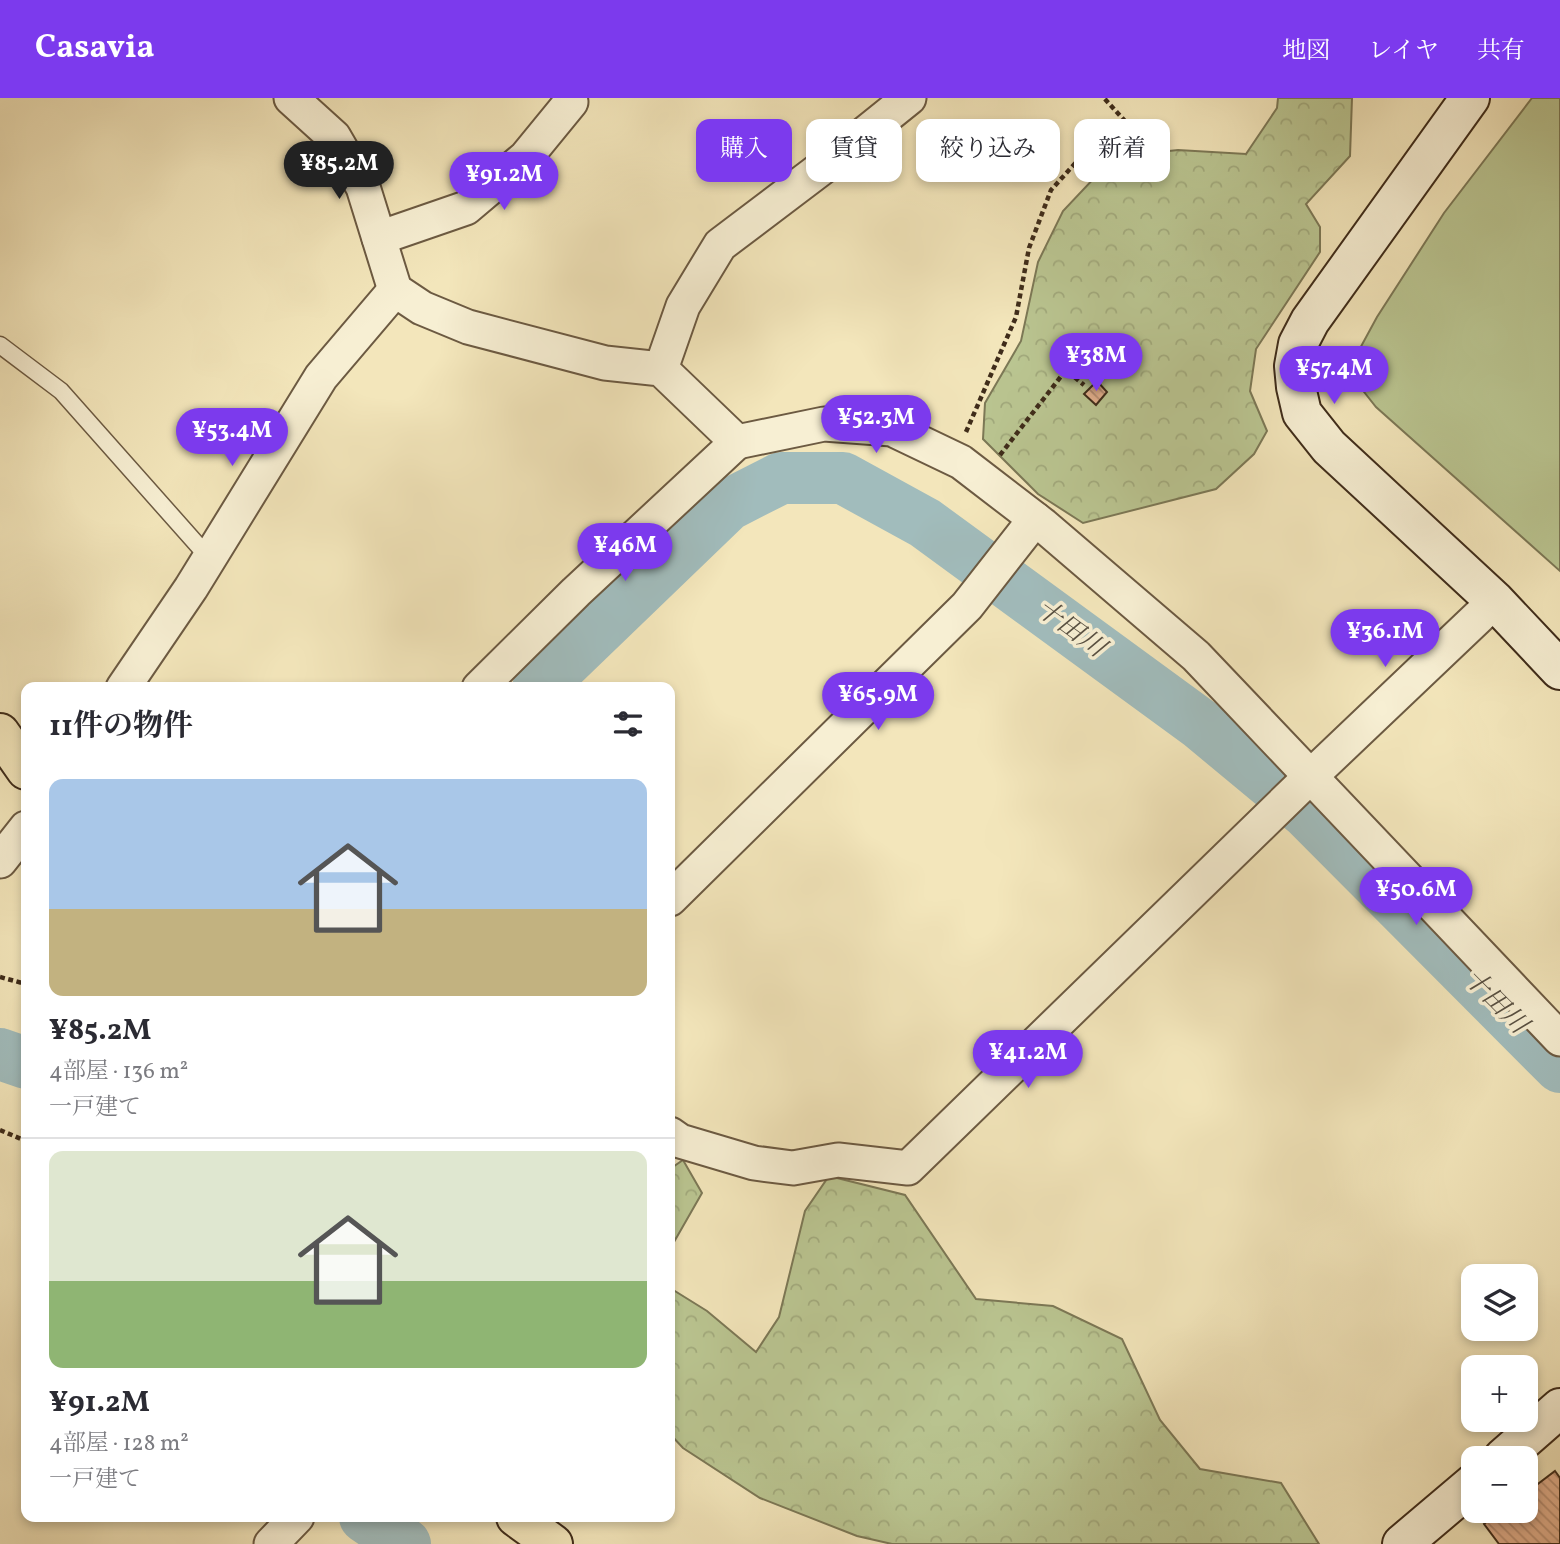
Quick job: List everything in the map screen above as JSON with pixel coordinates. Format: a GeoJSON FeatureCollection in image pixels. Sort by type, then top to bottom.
{"type":"FeatureCollection","features":[{"type":"Feature","properties":{"kind":"main road"},"geometry":{"type":"LineString","coordinates":[[0,733],[21,763]]}},
{"type":"Feature","properties":{"kind":"main road"},"geometry":{"type":"LineString","coordinates":[[523,1522],[553,1544]]}},
{"type":"Feature","properties":{"kind":"street"},"geometry":{"type":"LineString","coordinates":[[291,98],[334,136],[363,187],[395,290],[422,308],[468,327],[605,363],[661,369],[737,442]]}},
{"type":"Feature","properties":{"kind":"street"},"geometry":{"type":"LineString","coordinates":[[661,369],[683,306],[720,245],[909,98]]}},
{"type":"Feature","properties":{"kind":"street"},"geometry":{"type":"LineString","coordinates":[[1470,98],[1310,321],[1298,344],[1294,366],[1296,387],[1302,413],[1329,447],[1495,601],[1560,670]]}},
{"type":"Feature","properties":{"kind":"street"},"geometry":{"type":"LineString","coordinates":[[379,238],[466,208],[526,158],[571,102]]}},
{"type":"Feature","properties":{"kind":"street"},"geometry":{"type":"LineString","coordinates":[[127,682],[191,588],[321,377],[395,290]]}},
{"type":"Feature","properties":{"kind":"street"},"geometry":{"type":"LineString","coordinates":[[485,682],[576,592],[737,442],[824,424],[891,429],[955,459],[982,478],[1035,519],[1196,656],[1560,1039]]}},
{"type":"Feature","properties":{"kind":"street"},"geometry":{"type":"LineString","coordinates":[[675,894],[967,606],[1035,519]]}},
{"type":"Feature","properties":{"kind":"street"},"geometry":{"type":"LineString","coordinates":[[675,1138],[754,1163],[793,1168],[838,1160],[908,1168],[1495,601]]}},
{"type":"Feature","properties":{"kind":"street"},"geometry":{"type":"LineString","coordinates":[[0,861],[21,834]]}},
{"type":"Feature","properties":{"kind":"street"},"geometry":{"type":"LineString","coordinates":[[1517,1446],[1560,1408]]}},
{"type":"Feature","properties":{"kind":"street"},"geometry":{"type":"LineString","coordinates":[[1402,1544],[1461,1494]]}},
{"type":"Feature","properties":{"kind":"lane"},"geometry":{"type":"LineString","coordinates":[[0,345],[61,391],[202,550],[211,553]]}},
{"type":"Feature","properties":{"kind":"path"},"geometry":{"type":"LineString","coordinates":[[955,459],[1016,317],[1029,248],[1051,190],[1080,158],[1134,131],[1104,98]]}},
{"type":"Feature","properties":{"kind":"path"},"geometry":{"type":"LineString","coordinates":[[982,478],[1066,370],[1084,385]]}},
{"type":"Feature","properties":{"kind":"path"},"geometry":{"type":"LineString","coordinates":[[0,977],[21,983]]}},
{"type":"Feature","properties":{"kind":"path"},"geometry":{"type":"LineString","coordinates":[[0,1130],[21,1139]]}},
{"type":"Feature","properties":{"kind":"green space"},"geometry":{"type":"Polygon","coordinates":[[[1278,98],[1352,98],[1350,156],[1306,204],[1320,227],[1320,252],[1256,349],[1250,391],[1267,431],[1254,454],[1216,489],[1083,523],[1038,494],[983,439],[985,403],[1021,341],[1038,262],[1063,211],[1090,182],[1170,182],[1170,151],[1246,154],[1277,108],[1278,98]]]}},
{"type":"Feature","properties":{"kind":"green space"},"geometry":{"type":"Polygon","coordinates":[[[1532,98],[1560,98],[1560,571],[1376,407],[1357,383],[1358,352],[1377,317],[1444,213],[1532,98]]]}},
{"type":"Feature","properties":{"kind":"green space"},"geometry":{"type":"Polygon","coordinates":[[[683,1160],[702,1193],[675,1240],[675,1166],[683,1160]]]}},
{"type":"Feature","properties":{"kind":"green space"},"geometry":{"type":"Polygon","coordinates":[[[829,1176],[905,1195],[976,1299],[1053,1306],[1122,1339],[1160,1420],[1200,1469],[1281,1483],[1319,1544],[892,1544],[857,1536],[760,1498],[683,1448],[675,1439],[675,1291],[707,1311],[756,1352],[779,1317],[805,1211],[829,1176]]]}},
{"type":"Feature","properties":{"kind":"building"},"geometry":{"type":"Polygon","coordinates":[[[1097,381],[1107,392],[1096,405],[1084,394],[1097,381]]]}},
{"type":"Feature","properties":{"kind":"building"},"geometry":{"type":"Polygon","coordinates":[[[1555,1471],[1560,1478],[1560,1544],[1499,1544],[1484,1524],[1538,1523],[1538,1484],[1555,1471]]]}},
{"type":"Feature","properties":{"kind":"waterway","name":"十田川"},"geometry":{"type":"LineString","coordinates":[[544,682],[728,505],[781,478],[843,478],[925,523],[1200,724],[1306,812],[1560,1067]]}},
{"type":"Feature","properties":{"kind":"waterway"},"geometry":{"type":"LineString","coordinates":[[0,1054],[21,1061]]}},
{"type":"Feature","properties":{"kind":"waterway"},"geometry":{"type":"LineString","coordinates":[[372,1522],[405,1544]]}}]}
